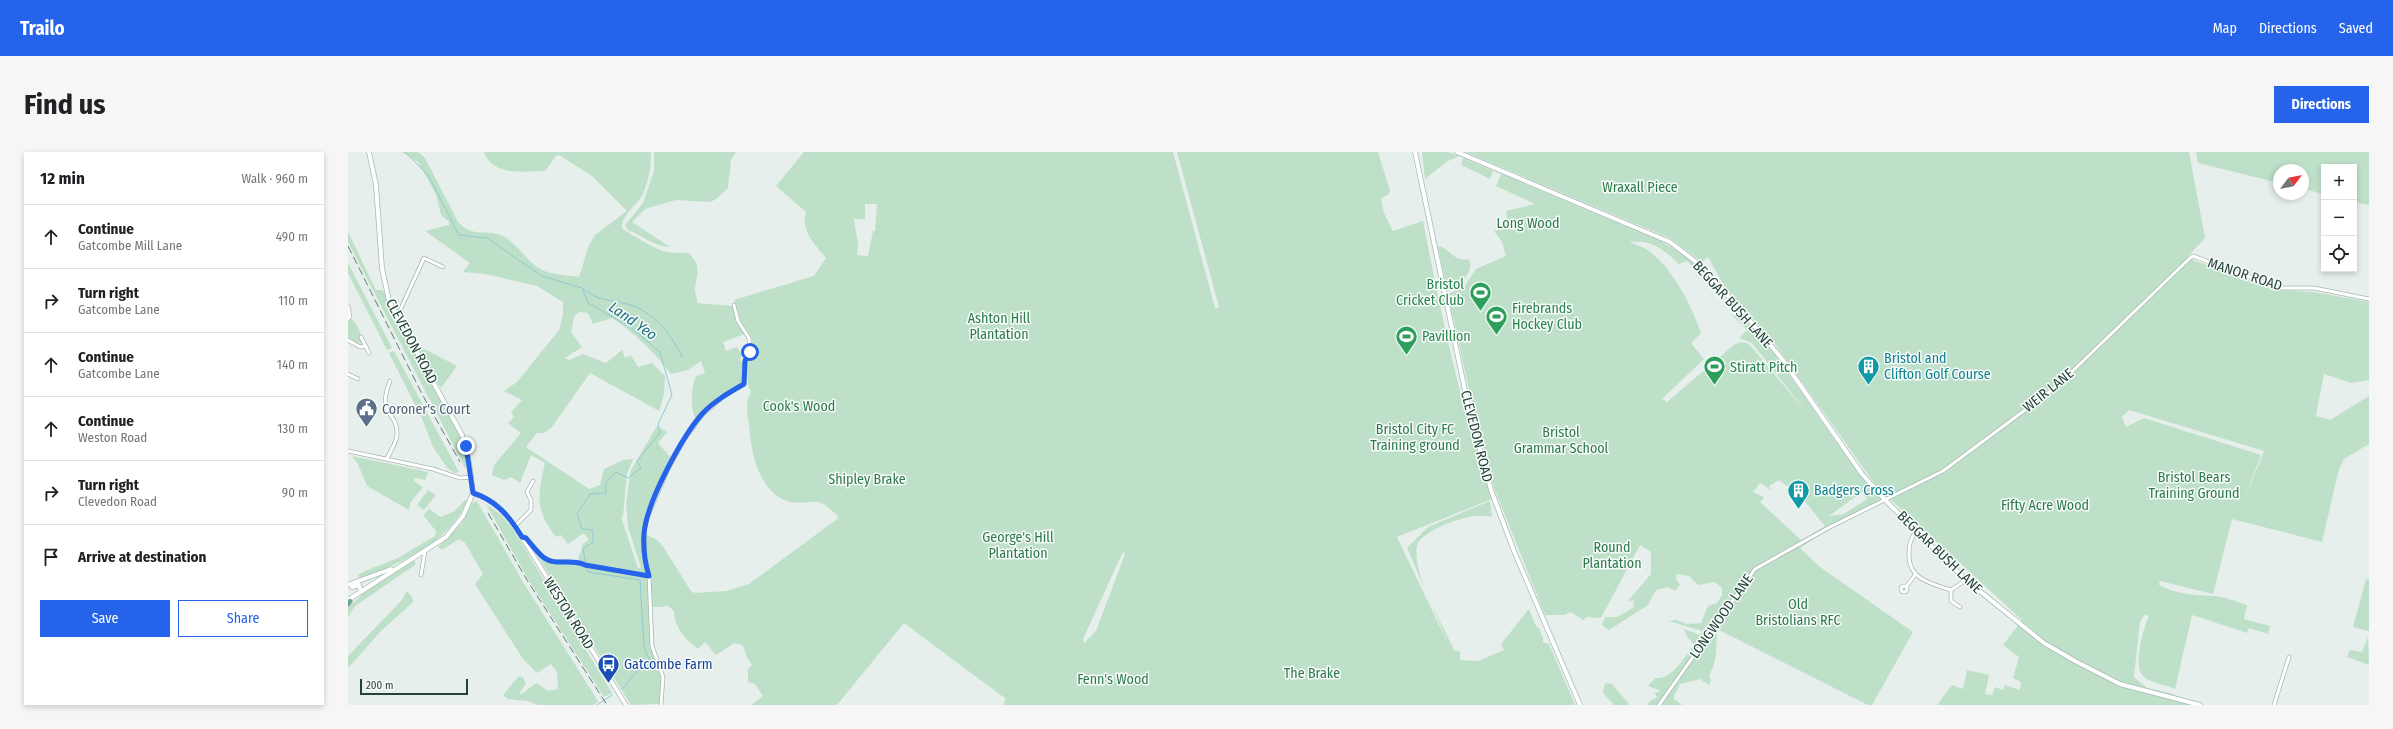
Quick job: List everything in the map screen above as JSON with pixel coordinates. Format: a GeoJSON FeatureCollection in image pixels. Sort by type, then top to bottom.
{"type":"FeatureCollection","features":[{"type":"Feature","properties":{"kind":"main road","name":"CLEVEDON ROAD"},"geometry":{"type":"LineString","coordinates":[[369,152],[377,190],[386,289],[396,318],[458,426],[466,446],[473,493]]}},
{"type":"Feature","properties":{"kind":"main road","name":"CLEVEDON ROAD"},"geometry":{"type":"LineString","coordinates":[[1416,152],[1430,228],[1470,414],[1491,490],[1514,550],[1580,705]]}},
{"type":"Feature","properties":{"kind":"main road","name":"BEGGAR BUSH LANE"},"geometry":{"type":"LineString","coordinates":[[1457,152],[1670,242],[1700,264],[1782,360],[1862,474],[1885,500],[1966,580],[2044,643],[2075,662],[2120,684],[2200,705]]}},
{"type":"Feature","properties":{"kind":"main road"},"geometry":{"type":"LineString","coordinates":[[349,602],[402,564],[446,537],[458,524],[473,493]]}},
{"type":"Feature","properties":{"kind":"main road"},"geometry":{"type":"LineString","coordinates":[[348,587],[402,564]]}},
{"type":"Feature","properties":{"kind":"main road"},"geometry":{"type":"LineString","coordinates":[[348,587],[359,585],[361,592]]}},
{"type":"Feature","properties":{"kind":"street","name":"WEIR LANE"},"geometry":{"type":"LineString","coordinates":[[1885,500],[1943,471],[2056,387],[2193,256]]}},
{"type":"Feature","properties":{"kind":"street","name":"MANOR ROAD"},"geometry":{"type":"LineString","coordinates":[[2193,256],[2279,288],[2314,288],[2369,299]]}},
{"type":"Feature","properties":{"kind":"street"},"geometry":{"type":"LineString","coordinates":[[396,318],[424,258],[443,267]]}},
{"type":"Feature","properties":{"kind":"street"},"geometry":{"type":"LineString","coordinates":[[662,705],[663,677],[652,646],[649,576],[645,561],[644,533],[653,502],[667,471],[684,440],[703,414],[724,396],[744,384],[745,361],[750,352],[749,338],[738,321],[734,305]]}},
{"type":"Feature","properties":{"kind":"street"},"geometry":{"type":"LineString","coordinates":[[348,306],[350,317],[348,319]]}},
{"type":"Feature","properties":{"kind":"street"},"geometry":{"type":"LineString","coordinates":[[361,337],[369,353]]}},
{"type":"Feature","properties":{"kind":"street"},"geometry":{"type":"LineString","coordinates":[[348,340],[360,347],[366,346]]}},
{"type":"Feature","properties":{"kind":"street"},"geometry":{"type":"LineString","coordinates":[[348,374],[358,379]]}},
{"type":"Feature","properties":{"kind":"street"},"geometry":{"type":"LineString","coordinates":[[387,459],[397,437],[398,431],[385,408],[385,395],[390,381]]}},
{"type":"Feature","properties":{"kind":"street"},"geometry":{"type":"LineString","coordinates":[[348,451],[433,469],[460,478],[470,477]]}},
{"type":"Feature","properties":{"kind":"street"},"geometry":{"type":"LineString","coordinates":[[515,526],[531,510],[531,500],[527,492],[533,481]]}},
{"type":"Feature","properties":{"kind":"street","name":"WESTON ROAD"},"geometry":{"type":"LineString","coordinates":[[473,493],[488,498],[497,505],[515,526],[626,705]]}},
{"type":"Feature","properties":{"kind":"street","name":"LONGWOOD LANE"},"geometry":{"type":"LineString","coordinates":[[1659,705],[1755,569],[1828,528],[1885,500]]}},
{"type":"Feature","properties":{"kind":"street"},"geometry":{"type":"LineString","coordinates":[[1917,530],[1910,540],[1908,550],[1909,566],[1915,575],[1951,590]]}},
{"type":"Feature","properties":{"kind":"street"},"geometry":{"type":"LineString","coordinates":[[522,537],[526,538],[543,558],[558,562],[578,561],[586,565],[649,576]]}},
{"type":"Feature","properties":{"kind":"street"},"geometry":{"type":"LineString","coordinates":[[421,575],[425,551]]}},
{"type":"Feature","properties":{"kind":"street"},"geometry":{"type":"LineString","coordinates":[[1906,587],[1915,575]]}},
{"type":"Feature","properties":{"kind":"street"},"geometry":{"type":"LineString","coordinates":[[1951,590],[1966,580]]}},
{"type":"Feature","properties":{"kind":"street"},"geometry":{"type":"LineString","coordinates":[[1951,590],[1951,601],[1960,607]]}},
{"type":"Feature","properties":{"kind":"street"},"geometry":{"type":"LineString","coordinates":[[2274,705],[2289,657]]}},
{"type":"Feature","properties":{"kind":"green space"},"geometry":{"type":"Polygon","coordinates":[[[402,152],[418,152],[425,158],[458,222],[463,227],[473,232],[494,233],[505,237],[541,270],[579,277],[589,245],[595,235],[627,211],[592,176],[559,155],[556,156],[545,171],[518,172],[501,169],[494,166],[488,160],[484,152],[651,152],[651,163],[647,184],[643,194],[624,219],[622,228],[660,250],[672,253],[688,253],[693,257],[698,270],[695,290],[697,303],[733,306],[737,321],[747,333],[723,342],[726,351],[737,347],[742,355],[740,360],[743,362],[743,383],[711,403],[696,420],[692,405],[692,392],[696,376],[705,373],[701,361],[688,370],[671,374],[644,343],[612,318],[593,324],[588,313],[579,312],[574,317],[571,332],[582,347],[565,358],[569,360],[583,354],[606,363],[622,350],[625,358],[631,355],[638,367],[652,363],[665,376],[664,394],[659,411],[590,373],[552,427],[544,433],[537,433],[526,447],[589,489],[600,485],[604,469],[623,460],[633,459],[627,474],[623,516],[621,517],[638,568],[641,568],[628,527],[626,503],[631,470],[657,426],[667,432],[658,443],[672,459],[646,512],[643,533],[657,540],[662,545],[691,591],[695,593],[726,591],[749,584],[837,519],[838,516],[826,505],[820,502],[794,503],[781,498],[773,492],[760,475],[753,453],[747,412],[747,402],[751,392],[748,385],[747,364],[752,350],[752,338],[741,322],[734,300],[814,276],[826,258],[813,242],[807,231],[805,225],[806,212],[776,186],[804,152],[1173,152],[1215,308],[1219,307],[1177,152],[1378,152],[1390,191],[1388,195],[1381,198],[1384,213],[1393,231],[1423,221],[1461,396],[1492,499],[1397,537],[1451,650],[1429,599],[1454,650],[1460,652],[1460,660],[1478,661],[1504,650],[1501,644],[1529,609],[1536,626],[1540,629],[1541,635],[1543,636],[1543,642],[1549,644],[1575,705],[1003,705],[1006,699],[904,623],[837,705],[751,705],[763,696],[755,684],[748,682],[748,669],[752,665],[746,655],[743,645],[734,643],[716,655],[705,642],[698,649],[682,633],[676,623],[674,611],[667,605],[664,607],[652,607],[655,656],[661,678],[660,704],[631,705],[536,554],[551,562],[580,563],[578,559],[583,544],[589,540],[584,533],[568,544],[561,535],[556,537],[549,527],[541,510],[540,502],[541,484],[545,463],[531,455],[520,483],[511,477],[504,480],[492,475],[494,465],[521,433],[508,423],[514,417],[511,412],[522,400],[504,391],[517,382],[559,330],[563,314],[563,302],[537,286],[485,274],[463,272],[470,263],[425,231],[449,225],[449,222],[441,215],[436,194],[418,162],[402,152]],[[865,204],[865,219],[854,219],[858,244],[857,255],[868,256],[873,231],[875,231],[877,204],[865,204]],[[1123,552],[1083,639],[1084,643],[1096,631],[1125,554],[1123,552]]]}},
{"type":"Feature","properties":{"kind":"green space"},"geometry":{"type":"Polygon","coordinates":[[[654,152],[736,152],[731,160],[728,188],[715,200],[709,202],[676,200],[645,209],[632,222],[670,247],[653,243],[628,230],[625,225],[643,203],[654,171],[654,152]]]}},
{"type":"Feature","properties":{"kind":"green space"},"geometry":{"type":"Polygon","coordinates":[[[1422,152],[1448,152],[1459,156],[1446,162],[1425,179],[1422,152]]]}},
{"type":"Feature","properties":{"kind":"green space"},"geometry":{"type":"Polygon","coordinates":[[[1465,152],[2189,152],[2205,238],[2188,256],[2193,260],[2275,290],[2314,292],[2369,302],[2369,380],[2351,383],[2324,374],[2316,416],[2330,420],[2369,396],[2369,444],[2344,459],[2339,469],[2322,542],[2232,519],[2213,594],[2160,581],[2160,579],[2159,585],[2165,588],[2192,594],[2217,596],[2247,605],[2244,619],[2270,626],[2268,634],[2249,628],[2247,633],[2192,615],[2175,689],[2150,680],[2143,676],[2140,671],[2140,647],[2149,616],[2144,615],[2140,622],[2134,677],[2147,688],[2170,693],[2197,705],[1937,705],[1952,685],[1963,689],[1967,670],[1989,675],[1985,694],[1992,695],[1995,687],[2003,690],[2005,685],[2020,690],[2021,682],[2013,678],[2019,657],[2003,645],[2022,620],[1877,487],[1772,340],[1725,287],[1708,257],[1702,262],[1670,238],[1465,152]],[[2129,410],[2122,417],[2126,427],[2144,418],[2261,455],[2243,503],[2264,451],[2129,410]]]}},
{"type":"Feature","properties":{"kind":"green space"},"geometry":{"type":"Polygon","coordinates":[[[2196,152],[2369,152],[2369,205],[2357,203],[2357,164],[2321,164],[2321,193],[2309,190],[2309,164],[2273,164],[2273,182],[2198,163],[2196,152]]]}},
{"type":"Feature","properties":{"kind":"green space"},"geometry":{"type":"Polygon","coordinates":[[[1463,158],[1493,171],[1490,179],[1461,165],[1463,158]]]}},
{"type":"Feature","properties":{"kind":"green space"},"geometry":{"type":"Polygon","coordinates":[[[1501,174],[1659,240],[1687,257],[1706,275],[1703,278],[1687,261],[1679,264],[1663,250],[1651,244],[1644,242],[1629,242],[1646,249],[1664,265],[1672,275],[1692,311],[1701,333],[1691,343],[1704,359],[1662,399],[1667,402],[1735,344],[1742,342],[1749,344],[1808,414],[1752,343],[1739,338],[1747,330],[1733,316],[1739,311],[1773,351],[1837,443],[1883,502],[1834,526],[1800,548],[1820,567],[1913,632],[1872,705],[1868,705],[1717,629],[1715,659],[1709,675],[1711,680],[1709,685],[1700,679],[1680,684],[1673,698],[1682,705],[1647,705],[1651,700],[1657,698],[1655,693],[1661,691],[1648,686],[1655,678],[1661,678],[1673,672],[1694,645],[1684,629],[1700,635],[1702,631],[1669,621],[1676,620],[1687,624],[1701,623],[1708,606],[1717,603],[1722,595],[1722,588],[1715,582],[1698,585],[1689,576],[1677,574],[1676,579],[1680,585],[1675,591],[1668,587],[1656,590],[1648,605],[1609,630],[1602,625],[1605,617],[1617,617],[1633,608],[1634,600],[1628,601],[1651,574],[1651,552],[1640,545],[1601,618],[1587,617],[1583,620],[1571,612],[1564,615],[1545,615],[1494,488],[1469,390],[1448,294],[1464,287],[1476,269],[1506,256],[1502,242],[1494,231],[1508,228],[1506,211],[1535,204],[1496,186],[1501,174]],[[1779,480],[1769,486],[1771,490],[1760,483],[1753,492],[1764,497],[1760,502],[1801,540],[1825,526],[1802,498],[1779,480]],[[1862,492],[1829,516],[1844,514],[1867,499],[1862,492]]]}},
{"type":"Feature","properties":{"kind":"green space"},"geometry":{"type":"Polygon","coordinates":[[[348,232],[376,290],[383,290],[399,326],[438,392],[450,416],[466,456],[465,468],[348,242],[348,232]]]}},
{"type":"Feature","properties":{"kind":"green space"},"geometry":{"type":"Polygon","coordinates":[[[1438,246],[1446,249],[1460,259],[1469,259],[1470,269],[1468,274],[1456,285],[1447,289],[1438,246]]]}},
{"type":"Feature","properties":{"kind":"green space"},"geometry":{"type":"Polygon","coordinates":[[[348,263],[392,348],[387,350],[348,273],[348,263]]]}},
{"type":"Feature","properties":{"kind":"green space"},"geometry":{"type":"Polygon","coordinates":[[[350,319],[353,320],[359,330],[362,338],[361,344],[348,338],[348,321],[350,319]]]}},
{"type":"Feature","properties":{"kind":"green space"},"geometry":{"type":"Polygon","coordinates":[[[415,344],[457,366],[441,388],[415,344]]]}},
{"type":"Feature","properties":{"kind":"green space"},"geometry":{"type":"Polygon","coordinates":[[[394,351],[459,472],[455,473],[448,469],[433,447],[423,421],[389,353],[394,351]]]}},
{"type":"Feature","properties":{"kind":"green space"},"geometry":{"type":"Polygon","coordinates":[[[352,456],[428,472],[425,480],[415,478],[414,481],[423,487],[410,503],[409,510],[367,486],[358,464],[352,456]]]}},
{"type":"Feature","properties":{"kind":"green space"},"geometry":{"type":"Polygon","coordinates":[[[428,490],[436,495],[424,510],[417,505],[428,490]]]}},
{"type":"Feature","properties":{"kind":"green space"},"geometry":{"type":"Polygon","coordinates":[[[465,500],[467,501],[458,516],[448,529],[435,541],[422,550],[392,566],[360,579],[358,575],[398,558],[435,536],[436,531],[423,515],[429,509],[441,517],[455,511],[465,500]]]}},
{"type":"Feature","properties":{"kind":"green space"},"geometry":{"type":"Polygon","coordinates":[[[477,501],[523,582],[598,701],[594,705],[538,705],[528,701],[508,699],[503,695],[519,676],[523,677],[526,684],[519,694],[522,694],[536,683],[548,691],[558,689],[557,672],[551,664],[537,673],[523,659],[475,584],[483,574],[465,543],[459,539],[442,550],[438,547],[462,523],[472,503],[477,501]]]}},
{"type":"Feature","properties":{"kind":"green space"},"geometry":{"type":"Polygon","coordinates":[[[1490,501],[1492,517],[1474,516],[1463,518],[1442,526],[1424,536],[1418,542],[1416,554],[1418,568],[1426,593],[1407,548],[1428,527],[1490,501]]]}},
{"type":"Feature","properties":{"kind":"green space"},"geometry":{"type":"Polygon","coordinates":[[[486,504],[500,514],[513,529],[612,693],[604,697],[528,579],[486,504]]]}},
{"type":"Feature","properties":{"kind":"green space"},"geometry":{"type":"Polygon","coordinates":[[[413,561],[416,562],[415,565],[355,606],[348,617],[348,608],[368,589],[413,561]]]}},
{"type":"Feature","properties":{"kind":"green space"},"geometry":{"type":"Polygon","coordinates":[[[2366,579],[2369,580],[2369,631],[2353,627],[2366,579]]]}},
{"type":"Feature","properties":{"kind":"green space"},"geometry":{"type":"Polygon","coordinates":[[[407,591],[412,597],[413,602],[381,631],[348,668],[348,656],[402,600],[407,591]]]}},
{"type":"Feature","properties":{"kind":"green space"},"geometry":{"type":"Polygon","coordinates":[[[2368,637],[2369,665],[2347,657],[2350,650],[2362,652],[2368,637]]]}},
{"type":"Feature","properties":{"kind":"green space"},"geometry":{"type":"Polygon","coordinates":[[[1605,683],[1612,684],[1630,705],[1614,705],[1603,693],[1605,683]]]}},
{"type":"Feature","properties":{"kind":"waterway","name":"Land Yeo"},"geometry":{"type":"LineString","coordinates":[[405,152],[428,175],[459,235],[487,238],[542,276],[582,288],[588,303],[629,326],[660,352],[672,395],[658,424],[660,433],[637,461],[641,468],[628,478],[616,472],[606,483],[606,493],[590,494],[577,514],[582,529],[593,530],[593,542],[583,549],[586,564]]}},
{"type":"Feature","properties":{"kind":"waterway"},"geometry":{"type":"LineString","coordinates":[[583,289],[597,297],[633,306],[651,316],[672,338],[682,357]]}},
{"type":"Feature","properties":{"kind":"waterway","name":"Land Yeo"},"geometry":{"type":"LineString","coordinates":[[587,567],[588,572],[640,580],[644,646],[651,665],[637,671],[622,689]]}},
{"type":"Feature","properties":{"kind":"waterway","name":"Land Yeo"},"geometry":{"type":"LineString","coordinates":[[597,705],[612,695]]}},
{"type":"Feature","properties":{"kind":"railway"},"geometry":{"type":"LineString","coordinates":[[348,246],[422,394],[460,462]]}},
{"type":"Feature","properties":{"kind":"railway"},"geometry":{"type":"LineString","coordinates":[[488,513],[527,580],[607,705]]}},
{"type":"Feature","properties":{"kind":"place","name":"Bristol Cricket Club"},"geometry":{"type":"Point","coordinates":[1480,312]}},
{"type":"Feature","properties":{"kind":"place","name":"Firebrands Hockey Club"},"geometry":{"type":"Point","coordinates":[1496,336]}},
{"type":"Feature","properties":{"kind":"place","name":"Pavillion"},"geometry":{"type":"Point","coordinates":[1407,356]}},
{"type":"Feature","properties":{"kind":"place","name":"Stiratt Pitch"},"geometry":{"type":"Point","coordinates":[1715,386]}},
{"type":"Feature","properties":{"kind":"place","name":"Bristol and Clifton Golf Course"},"geometry":{"type":"Point","coordinates":[1868,386]}},
{"type":"Feature","properties":{"kind":"place","name":"Coroner's Court"},"geometry":{"type":"Point","coordinates":[367,428]}},
{"type":"Feature","properties":{"kind":"place","name":"Badgers Cross"},"geometry":{"type":"Point","coordinates":[1799,510]}},
{"type":"Feature","properties":{"kind":"place","name":"Gatcombe Farm"},"geometry":{"type":"Point","coordinates":[609,684]}},
{"type":"Feature","properties":{"kind":"route"},"geometry":{"type":"LineString","coordinates":[[466,446],[473,493],[488,498],[497,505],[515,526],[522,537],[526,538],[543,558],[558,562],[578,561],[585,565],[622,570],[649,576],[645,561],[644,533],[647,518],[653,502],[667,471],[684,440],[703,414],[724,396],[744,384],[745,361],[750,352]]}},
{"type":"Feature","properties":{"kind":"park label","name":"Wraxall Piece"},"geometry":{"type":"Point","coordinates":[1640,187]}},
{"type":"Feature","properties":{"kind":"park label","name":"Long Wood"},"geometry":{"type":"Point","coordinates":[1528,223]}},
{"type":"Feature","properties":{"kind":"park label","name":"Ashton Hill Plantation"},"geometry":{"type":"Point","coordinates":[999,326]}},
{"type":"Feature","properties":{"kind":"park label","name":"Cook's Wood"},"geometry":{"type":"Point","coordinates":[799,406]}},
{"type":"Feature","properties":{"kind":"park label","name":"Bristol City FC Training ground"},"geometry":{"type":"Point","coordinates":[1415,438]}},
{"type":"Feature","properties":{"kind":"park label","name":"Bristol Grammar School"},"geometry":{"type":"Point","coordinates":[1561,440]}},
{"type":"Feature","properties":{"kind":"park label","name":"Shipley Brake"},"geometry":{"type":"Point","coordinates":[867,479]}},
{"type":"Feature","properties":{"kind":"park label","name":"Bristol Bears Training Ground"},"geometry":{"type":"Point","coordinates":[2194,486]}},
{"type":"Feature","properties":{"kind":"park label","name":"Fifty Acre Wood"},"geometry":{"type":"Point","coordinates":[2045,505]}},
{"type":"Feature","properties":{"kind":"park label","name":"George's Hill Plantation"},"geometry":{"type":"Point","coordinates":[1018,546]}},
{"type":"Feature","properties":{"kind":"park label","name":"Round Plantation"},"geometry":{"type":"Point","coordinates":[1612,556]}},
{"type":"Feature","properties":{"kind":"park label","name":"Old Bristolians RFC"},"geometry":{"type":"Point","coordinates":[1798,612]}},
{"type":"Feature","properties":{"kind":"park label","name":"The Brake"},"geometry":{"type":"Point","coordinates":[1312,673]}},
{"type":"Feature","properties":{"kind":"park label","name":"Fenn's Wood"},"geometry":{"type":"Point","coordinates":[1113,679]}}]}
